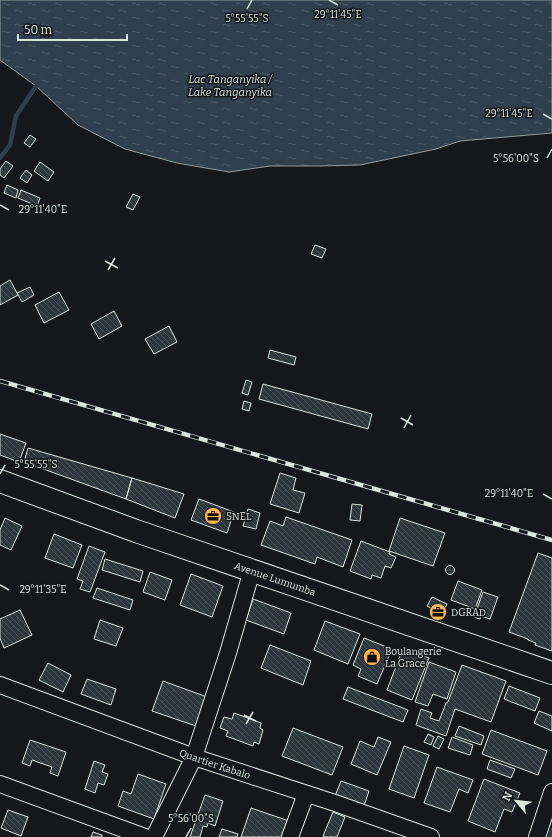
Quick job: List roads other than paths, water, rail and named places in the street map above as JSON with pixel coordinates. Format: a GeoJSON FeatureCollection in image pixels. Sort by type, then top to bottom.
{"type":"FeatureCollection","features":[{"type":"Feature","properties":{"kind":"highway","name":"Avenue Lumumba"},"geometry":{"type":"LineString","coordinates":[[0,481],[136,531],[552,673]]}},
{"type":"Feature","properties":{"kind":"street"},"geometry":{"type":"LineString","coordinates":[[154,837],[194,757],[228,653],[252,570]]}},
{"type":"Feature","properties":{"kind":"street","name":"Quartier Kabalo"},"geometry":{"type":"LineString","coordinates":[[0,685],[194,757],[431,837]]}},
{"type":"Feature","properties":{"kind":"street"},"geometry":{"type":"LineString","coordinates":[[0,784],[145,837]]}},
{"type":"Feature","properties":{"kind":"street"},"geometry":{"type":"LineString","coordinates":[[537,837],[552,792]]}},
{"type":"Feature","properties":{"kind":"street"},"geometry":{"type":"LineString","coordinates":[[290,837],[306,794]]}},
{"type":"Feature","properties":{"kind":"water","name":"Lac Tanganyika / Lake Tanganyika"},"geometry":{"type":"Polygon","coordinates":[[[0,0],[552,0],[552,133],[460,141],[436,149],[360,165],[270,166],[229,172],[177,163],[125,149],[78,125],[36,86],[0,60],[0,0]]]}},
{"type":"Feature","properties":{"kind":"waterway"},"geometry":{"type":"LineString","coordinates":[[0,158],[10,145],[16,116],[36,86]]}},
{"type":"Feature","properties":{"kind":"waterway"},"geometry":{"type":"LineString","coordinates":[[550,837],[552,830]]}},
{"type":"Feature","properties":{"kind":"railway"},"geometry":{"type":"LineString","coordinates":[[0,381],[552,540]]}},
{"type":"Feature","properties":{"kind":"place","name":"SNEL"},"geometry":{"type":"Point","coordinates":[213,516]}},
{"type":"Feature","properties":{"kind":"place","name":"DGRAD"},"geometry":{"type":"Point","coordinates":[438,612]}},
{"type":"Feature","properties":{"kind":"place","name":"Boulangerie La Grace"},"geometry":{"type":"Point","coordinates":[372,657]}}]}
